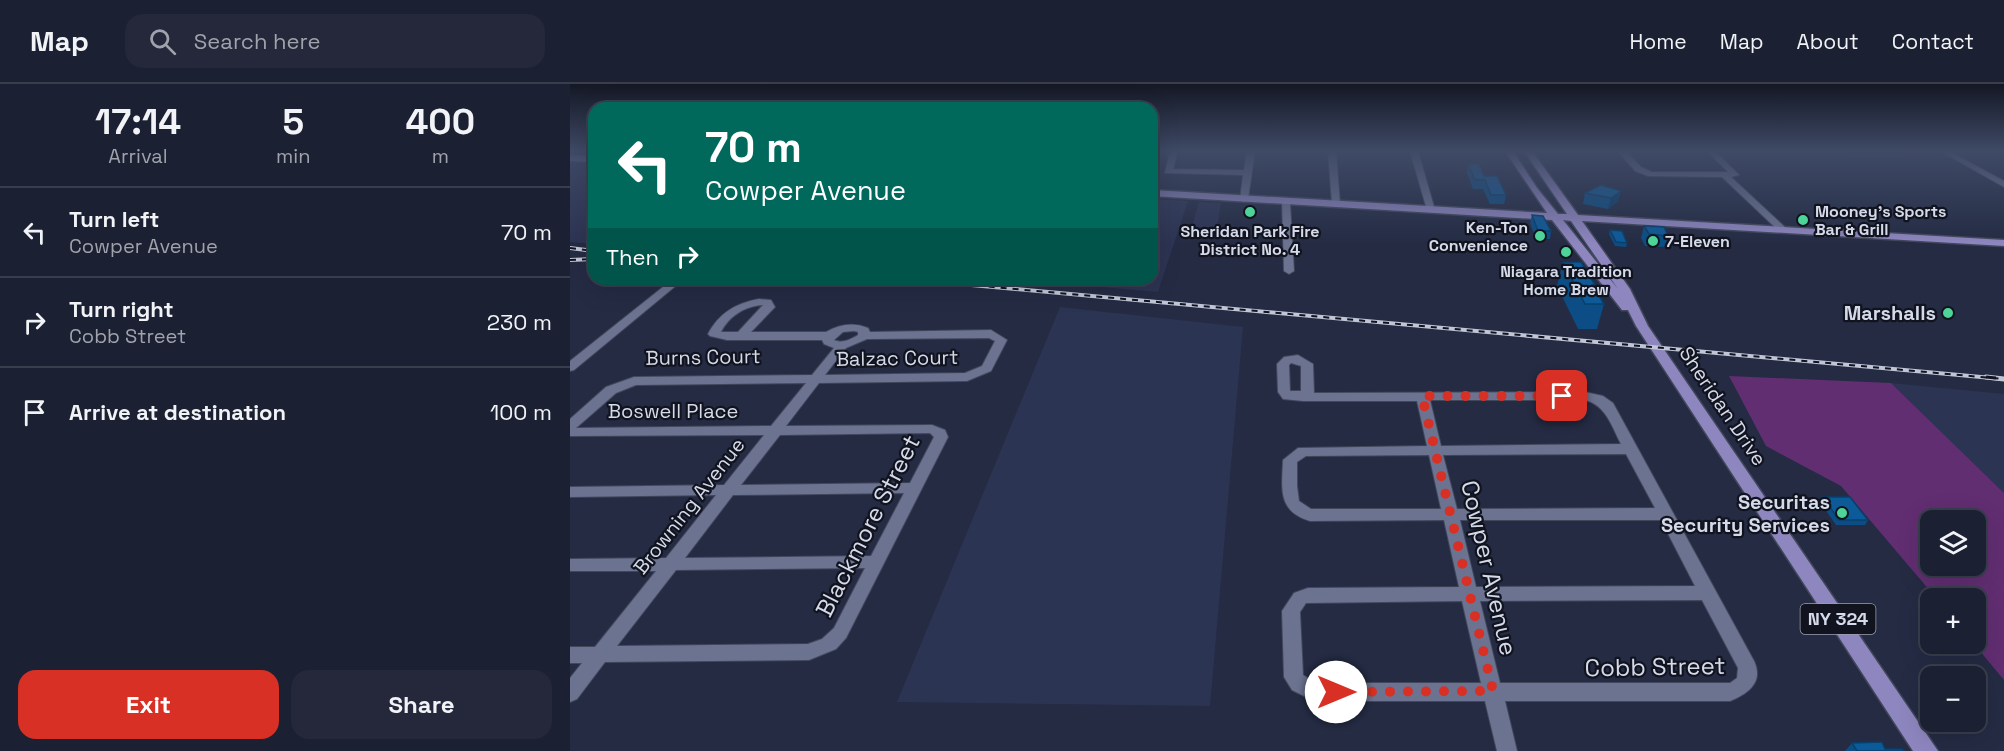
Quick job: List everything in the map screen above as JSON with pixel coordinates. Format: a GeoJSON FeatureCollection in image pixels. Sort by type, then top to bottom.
{"type":"FeatureCollection","features":[{"type":"Feature","properties":{"kind":"main road","name":"Sheridan Drive"},"geometry":{"type":"LineString","coordinates":[[1529,182],[1642,326],[1926,751]]}},
{"type":"Feature","properties":{"kind":"main road","name":"Sheridan Drive"},"geometry":{"type":"LineString","coordinates":[[1549,182],[1624,289],[1642,326]]}},
{"type":"Feature","properties":{"kind":"main road"},"geometry":{"type":"LineString","coordinates":[[1520,215],[1536,208],[1533,189]]}},
{"type":"Feature","properties":{"kind":"main road"},"geometry":{"type":"LineString","coordinates":[[1158,193],[2004,243]]}},
{"type":"Feature","properties":{"kind":"street"},"geometry":{"type":"LineString","coordinates":[[1244,199],[1246,182]]}},
{"type":"Feature","properties":{"kind":"street"},"geometry":{"type":"LineString","coordinates":[[1334,182],[1336,204]]}},
{"type":"Feature","properties":{"kind":"street"},"geometry":{"type":"LineString","coordinates":[[1423,182],[1431,210]]}},
{"type":"Feature","properties":{"kind":"street"},"geometry":{"type":"LineString","coordinates":[[1732,182],[1783,230]]}},
{"type":"Feature","properties":{"kind":"street"},"geometry":{"type":"LineString","coordinates":[[1286,202],[1289,271]]}},
{"type":"Feature","properties":{"kind":"street"},"geometry":{"type":"LineString","coordinates":[[570,367],[672,285]]}},
{"type":"Feature","properties":{"kind":"street","name":"Balzac Court"},"geometry":{"type":"LineString","coordinates":[[816,379],[970,377],[987,368],[1001,340],[991,334],[864,336],[855,342],[836,341]]}},
{"type":"Feature","properties":{"kind":"street"},"geometry":{"type":"LineString","coordinates":[[741,336],[836,341]]}},
{"type":"Feature","properties":{"kind":"street","name":"Browning Avenue"},"geometry":{"type":"LineString","coordinates":[[570,693],[816,379],[836,341]]}},
{"type":"Feature","properties":{"kind":"street","name":"Burns Court"},"geometry":{"type":"LineString","coordinates":[[570,426],[611,390],[634,381],[816,379]]}},
{"type":"Feature","properties":{"kind":"street","name":"Cowper Avenue"},"geometry":{"type":"LineString","coordinates":[[1422,396],[1507,751]]}},
{"type":"Feature","properties":{"kind":"street","name":"Cobb Street"},"geometry":{"type":"LineString","coordinates":[[1303,397],[1592,397],[1608,406],[1747,667],[1748,676],[1740,689],[1730,692],[1493,691]]}},
{"type":"Feature","properties":{"kind":"street","name":"Boswell Place"},"geometry":{"type":"LineString","coordinates":[[570,432],[776,430]]}},
{"type":"Feature","properties":{"kind":"street","name":"Blackmore Street"},"geometry":{"type":"LineString","coordinates":[[600,655],[809,652],[820,649],[840,633],[941,437],[937,430],[776,430]]}},
{"type":"Feature","properties":{"kind":"street"},"geometry":{"type":"LineString","coordinates":[[1631,449],[1298,453],[1290,460],[1290,499],[1296,510],[1310,515],[1666,514]]}},
{"type":"Feature","properties":{"kind":"street"},"geometry":{"type":"LineString","coordinates":[[570,492],[915,488]]}},
{"type":"Feature","properties":{"kind":"street"},"geometry":{"type":"LineString","coordinates":[[570,565],[877,562]]}},
{"type":"Feature","properties":{"kind":"street"},"geometry":{"type":"LineString","coordinates":[[1493,691],[1314,692],[1299,684],[1294,677],[1291,611],[1300,598],[1312,595],[1708,593]]}},
{"type":"Feature","properties":{"kind":"street"},"geometry":{"type":"LineString","coordinates":[[570,655],[600,655]]}},
{"type":"Feature","properties":{"kind":"shaded area"},"geometry":{"type":"Polygon","coordinates":[[[570,182],[588,182],[588,244],[570,242],[570,182]]]}},
{"type":"Feature","properties":{"kind":"shaded area"},"geometry":{"type":"Polygon","coordinates":[[[1158,199],[1188,201],[1158,292],[1091,286],[1158,285],[1158,199]]]}},
{"type":"Feature","properties":{"kind":"shaded area"},"geometry":{"type":"Polygon","coordinates":[[[1199,202],[1221,203],[1217,227],[1192,227],[1199,202]]]}},
{"type":"Feature","properties":{"kind":"shaded area"},"geometry":{"type":"Polygon","coordinates":[[[1060,307],[1243,327],[1210,706],[897,702],[1060,307]]]}},
{"type":"Feature","properties":{"kind":"shaded area"},"geometry":{"type":"Polygon","coordinates":[[[1729,376],[1891,383],[2004,493],[2004,680],[1982,654],[1986,654],[1986,588],[1928,588],[1841,486],[1766,446],[1729,376]]]}},
{"type":"Feature","properties":{"kind":"shaded area"},"geometry":{"type":"Polygon","coordinates":[[[1891,383],[2004,394],[2004,493],[1891,383]]]}},
{"type":"Feature","properties":{"kind":"building"},"geometry":{"type":"Polygon","coordinates":[[[1486,182],[1500,182],[1506,195],[1491,195],[1486,182]]]}},
{"type":"Feature","properties":{"kind":"building"},"geometry":{"type":"Polygon","coordinates":[[[1601,185],[1621,191],[1611,198],[1585,193],[1601,185]]]}},
{"type":"Feature","properties":{"kind":"building"},"geometry":{"type":"Polygon","coordinates":[[[1532,215],[1543,216],[1551,231],[1538,231],[1532,215]]]}},
{"type":"Feature","properties":{"kind":"building"},"geometry":{"type":"Polygon","coordinates":[[[1644,226],[1664,227],[1668,236],[1649,234],[1644,226]]]}},
{"type":"Feature","properties":{"kind":"building"},"geometry":{"type":"Polygon","coordinates":[[[1610,230],[1622,231],[1627,243],[1616,242],[1610,230]]]}},
{"type":"Feature","properties":{"kind":"building"},"geometry":{"type":"Polygon","coordinates":[[[1563,262],[1581,262],[1604,304],[1585,304],[1563,262]]]}},
{"type":"Feature","properties":{"kind":"building"},"geometry":{"type":"Polygon","coordinates":[[[1823,497],[1850,497],[1868,520],[1839,520],[1823,497]]]}},
{"type":"Feature","properties":{"kind":"building"},"geometry":{"type":"Polygon","coordinates":[[[1882,742],[1885,749],[1904,751],[1857,751],[1852,743],[1882,742]]]}},
{"type":"Feature","properties":{"kind":"railway"},"geometry":{"type":"LineString","coordinates":[[570,248],[588,250]]}},
{"type":"Feature","properties":{"kind":"railway"},"geometry":{"type":"LineString","coordinates":[[570,260],[588,259]]}},
{"type":"Feature","properties":{"kind":"railway"},"geometry":{"type":"LineString","coordinates":[[971,285],[2003,379]]}},
{"type":"Feature","properties":{"kind":"railway"},"geometry":{"type":"LineString","coordinates":[[1986,377],[2004,379]]}},
{"type":"Feature","properties":{"kind":"place","name":"Sheridan Park Fire District No. 4"},"geometry":{"type":"Point","coordinates":[1250,212]}},
{"type":"Feature","properties":{"kind":"place","name":"Mooney's Sports Bar & Grill"},"geometry":{"type":"Point","coordinates":[1803,220]}},
{"type":"Feature","properties":{"kind":"place","name":"Ken-Ton Convenience"},"geometry":{"type":"Point","coordinates":[1540,236]}},
{"type":"Feature","properties":{"kind":"place","name":"7-Eleven"},"geometry":{"type":"Point","coordinates":[1653,241]}},
{"type":"Feature","properties":{"kind":"place","name":"Niagara Tradition Home Brew"},"geometry":{"type":"Point","coordinates":[1566,252]}},
{"type":"Feature","properties":{"kind":"place","name":"Marshalls"},"geometry":{"type":"Point","coordinates":[1948,313]}},
{"type":"Feature","properties":{"kind":"place","name":"Securitas Security Services"},"geometry":{"type":"Point","coordinates":[1842,513]}},
{"type":"Feature","properties":{"kind":"route"},"geometry":{"type":"LineString","coordinates":[[1336,692],[1493,691],[1422,396],[1444,398],[1562,396]]}}]}
